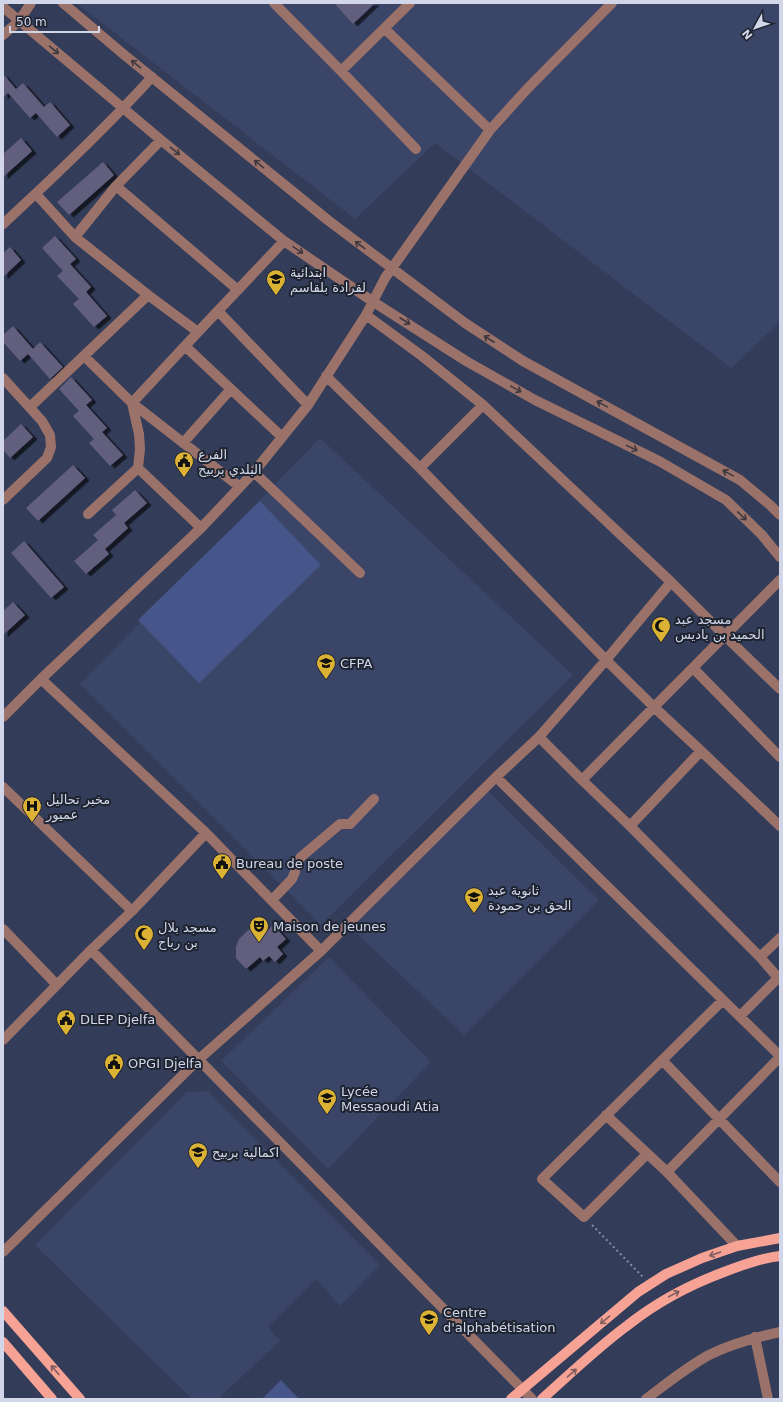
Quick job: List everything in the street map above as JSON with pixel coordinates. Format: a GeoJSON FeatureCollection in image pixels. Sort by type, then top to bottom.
{"type":"FeatureCollection","features":[{"type":"Feature","properties":{"kind":"main road"},"geometry":{"type":"LineString","coordinates":[[511,1399],[638,1292],[666,1274],[702,1258],[737,1246],[780,1238]]}},
{"type":"Feature","properties":{"kind":"main road"},"geometry":{"type":"LineString","coordinates":[[542,1399],[628,1325],[664,1300],[698,1282],[736,1267],[780,1256]]}},
{"type":"Feature","properties":{"kind":"main road"},"geometry":{"type":"LineString","coordinates":[[3,1311],[80,1399]]}},
{"type":"Feature","properties":{"kind":"main road"},"geometry":{"type":"LineString","coordinates":[[3,1342],[52,1399]]}},
{"type":"Feature","properties":{"kind":"street"},"geometry":{"type":"LineString","coordinates":[[3,35],[19,21],[31,3]]}},
{"type":"Feature","properties":{"kind":"street"},"geometry":{"type":"LineString","coordinates":[[63,3],[329,222],[465,323],[523,361],[740,480],[780,515]]}},
{"type":"Feature","properties":{"kind":"street"},"geometry":{"type":"LineString","coordinates":[[274,3],[416,149]]}},
{"type":"Feature","properties":{"kind":"street"},"geometry":{"type":"LineString","coordinates":[[341,71],[410,3]]}},
{"type":"Feature","properties":{"kind":"street"},"geometry":{"type":"LineString","coordinates":[[3,717],[41,679],[201,528],[254,472],[308,405],[366,315],[385,278],[490,130],[527,89],[612,3]]}},
{"type":"Feature","properties":{"kind":"street"},"geometry":{"type":"LineString","coordinates":[[3,7],[284,241],[375,296],[473,365],[535,400],[659,461],[726,500],[762,535],[780,557]]}},
{"type":"Feature","properties":{"kind":"street"},"geometry":{"type":"LineString","coordinates":[[385,29],[490,130]]}},
{"type":"Feature","properties":{"kind":"street"},"geometry":{"type":"LineString","coordinates":[[3,224],[124,108],[152,77]]}},
{"type":"Feature","properties":{"kind":"street"},"geometry":{"type":"LineString","coordinates":[[75,236],[116,186],[161,140]]}},
{"type":"Feature","properties":{"kind":"street"},"geometry":{"type":"LineString","coordinates":[[116,186],[238,290]]}},
{"type":"Feature","properties":{"kind":"street"},"geometry":{"type":"LineString","coordinates":[[36,194],[75,236],[148,295],[198,332]]}},
{"type":"Feature","properties":{"kind":"street"},"geometry":{"type":"LineString","coordinates":[[132,403],[284,241]]}},
{"type":"Feature","properties":{"kind":"street"},"geometry":{"type":"LineString","coordinates":[[30,407],[148,295]]}},
{"type":"Feature","properties":{"kind":"street"},"geometry":{"type":"LineString","coordinates":[[218,311],[308,405]]}},
{"type":"Feature","properties":{"kind":"street"},"geometry":{"type":"LineString","coordinates":[[366,315],[422,356],[483,405],[671,582],[780,689]]}},
{"type":"Feature","properties":{"kind":"street"},"geometry":{"type":"LineString","coordinates":[[185,346],[282,437]]}},
{"type":"Feature","properties":{"kind":"street"},"geometry":{"type":"LineString","coordinates":[[84,356],[132,403],[240,487]]}},
{"type":"Feature","properties":{"kind":"street"},"geometry":{"type":"LineString","coordinates":[[326,376],[420,468],[606,660],[654,707],[779,823]]}},
{"type":"Feature","properties":{"kind":"street"},"geometry":{"type":"LineString","coordinates":[[3,378],[42,421],[50,435],[51,447],[47,458],[3,500]]}},
{"type":"Feature","properties":{"kind":"street"},"geometry":{"type":"LineString","coordinates":[[183,443],[231,389]]}},
{"type":"Feature","properties":{"kind":"street"},"geometry":{"type":"LineString","coordinates":[[88,514],[138,468],[140,449],[139,434],[132,403]]}},
{"type":"Feature","properties":{"kind":"street"},"geometry":{"type":"LineString","coordinates":[[420,468],[483,405]]}},
{"type":"Feature","properties":{"kind":"street"},"geometry":{"type":"LineString","coordinates":[[138,468],[201,528]]}},
{"type":"Feature","properties":{"kind":"street"},"geometry":{"type":"LineString","coordinates":[[254,472],[360,573]]}},
{"type":"Feature","properties":{"kind":"street"},"geometry":{"type":"LineString","coordinates":[[582,780],[780,580]]}},
{"type":"Feature","properties":{"kind":"street"},"geometry":{"type":"LineString","coordinates":[[3,1252],[198,1060],[321,951],[496,777],[539,737],[671,582]]}},
{"type":"Feature","properties":{"kind":"street"},"geometry":{"type":"LineString","coordinates":[[693,668],[780,757]]}},
{"type":"Feature","properties":{"kind":"street"},"geometry":{"type":"LineString","coordinates":[[41,679],[206,833],[321,951]]}},
{"type":"Feature","properties":{"kind":"street"},"geometry":{"type":"LineString","coordinates":[[539,737],[760,957],[779,979],[740,1016]]}},
{"type":"Feature","properties":{"kind":"street"},"geometry":{"type":"LineString","coordinates":[[630,826],[701,751]]}},
{"type":"Feature","properties":{"kind":"street"},"geometry":{"type":"LineString","coordinates":[[496,777],[780,1057],[667,1172]]}},
{"type":"Feature","properties":{"kind":"street"},"geometry":{"type":"LineString","coordinates":[[3,787],[132,911]]}},
{"type":"Feature","properties":{"kind":"street"},"geometry":{"type":"LineString","coordinates":[[272,900],[292,879],[296,865],[301,857],[340,824],[350,824],[374,799]]}},
{"type":"Feature","properties":{"kind":"street"},"geometry":{"type":"LineString","coordinates":[[3,1040],[91,950],[132,911],[206,833]]}},
{"type":"Feature","properties":{"kind":"street"},"geometry":{"type":"LineString","coordinates":[[3,929],[57,985]]}},
{"type":"Feature","properties":{"kind":"street"},"geometry":{"type":"LineString","coordinates":[[760,957],[780,938]]}},
{"type":"Feature","properties":{"kind":"street"},"geometry":{"type":"LineString","coordinates":[[91,950],[532,1399]]}},
{"type":"Feature","properties":{"kind":"street"},"geometry":{"type":"LineString","coordinates":[[647,1154],[584,1217],[542,1179],[723,1000]]}},
{"type":"Feature","properties":{"kind":"street"},"geometry":{"type":"LineString","coordinates":[[662,1060],[780,1182]]}},
{"type":"Feature","properties":{"kind":"street"},"geometry":{"type":"LineString","coordinates":[[606,1115],[667,1172],[737,1246]]}},
{"type":"Feature","properties":{"kind":"street"},"geometry":{"type":"LineString","coordinates":[[646,1399],[690,1367],[711,1354],[755,1338],[780,1332]]}},
{"type":"Feature","properties":{"kind":"street"},"geometry":{"type":"LineString","coordinates":[[755,1338],[768,1399]]}},
{"type":"Feature","properties":{"kind":"path"},"geometry":{"type":"LineString","coordinates":[[584,1217],[650,1284]]}},
{"type":"Feature","properties":{"kind":"shaded area"},"geometry":{"type":"Polygon","coordinates":[[[76,3],[780,3],[780,322],[731,368],[435,143],[355,219],[76,3]]]}},
{"type":"Feature","properties":{"kind":"shaded area","name":"CFPA"},"geometry":{"type":"Polygon","coordinates":[[[320,438],[573,675],[321,925],[80,684],[320,438]]]}},
{"type":"Feature","properties":{"kind":"shaded area"},"geometry":{"type":"Polygon","coordinates":[[[260,501],[321,565],[199,683],[138,620],[260,501]]]}},
{"type":"Feature","properties":{"kind":"shaded area","name":"ثانوية عبد الحق بن حمودة"},"geometry":{"type":"Polygon","coordinates":[[[488,791],[599,900],[464,1035],[350,927],[488,791]]]}},
{"type":"Feature","properties":{"kind":"shaded area","name":"Lycée Messaoudi Atia"},"geometry":{"type":"Polygon","coordinates":[[[329,957],[431,1062],[328,1169],[221,1061],[329,957]]]}},
{"type":"Feature","properties":{"kind":"shaded area","name":"اكمالية بربيح"},"geometry":{"type":"Polygon","coordinates":[[[208,1091],[380,1265],[340,1306],[316,1279],[268,1327],[280,1341],[218,1399],[192,1399],[35,1245],[187,1092],[208,1091]]]}},
{"type":"Feature","properties":{"kind":"shaded area"},"geometry":{"type":"Polygon","coordinates":[[[281,1380],[299,1399],[262,1399],[281,1380]]]}},
{"type":"Feature","properties":{"kind":"building"},"geometry":{"type":"Polygon","coordinates":[[[334,3],[375,3],[353,24],[334,3]]]}},
{"type":"Feature","properties":{"kind":"building"},"geometry":{"type":"Polygon","coordinates":[[[3,74],[16,89],[23,83],[44,107],[50,102],[70,125],[57,137],[36,113],[30,118],[8,93],[3,97],[3,74]]]}},
{"type":"Feature","properties":{"kind":"building"},"geometry":{"type":"Polygon","coordinates":[[[21,138],[32,151],[3,177],[3,154],[21,138]]]}},
{"type":"Feature","properties":{"kind":"building"},"geometry":{"type":"Polygon","coordinates":[[[103,162],[114,175],[69,215],[57,202],[103,162]]]}},
{"type":"Feature","properties":{"kind":"building"},"geometry":{"type":"Polygon","coordinates":[[[55,236],[76,259],[70,264],[91,287],[86,292],[107,316],[94,327],[73,304],[79,299],[57,276],[63,271],[42,248],[55,236]]]}},
{"type":"Feature","properties":{"kind":"building"},"geometry":{"type":"Polygon","coordinates":[[[10,247],[21,260],[3,277],[3,253],[10,247]]]}},
{"type":"Feature","properties":{"kind":"building"},"geometry":{"type":"Polygon","coordinates":[[[13,326],[33,349],[40,342],[63,367],[50,379],[28,354],[20,361],[3,342],[3,335],[13,326]]]}},
{"type":"Feature","properties":{"kind":"building"},"geometry":{"type":"Polygon","coordinates":[[[71,377],[92,400],[86,405],[107,428],[102,432],[123,455],[110,466],[89,443],[94,439],[73,416],[79,411],[59,389],[71,377]]]}},
{"type":"Feature","properties":{"kind":"building"},"geometry":{"type":"Polygon","coordinates":[[[21,424],[33,437],[10,458],[3,450],[3,441],[21,424]]]}},
{"type":"Feature","properties":{"kind":"building"},"geometry":{"type":"Polygon","coordinates":[[[73,465],[85,478],[38,521],[26,508],[73,465]]]}},
{"type":"Feature","properties":{"kind":"building"},"geometry":{"type":"Polygon","coordinates":[[[135,490],[147,503],[124,523],[128,528],[105,549],[109,554],[86,574],[74,561],[98,540],[93,535],[116,515],[112,510],[135,490]]]}},
{"type":"Feature","properties":{"kind":"building"},"geometry":{"type":"Polygon","coordinates":[[[24,541],[64,587],[51,598],[11,553],[24,541]]]}},
{"type":"Feature","properties":{"kind":"building"},"geometry":{"type":"Polygon","coordinates":[[[13,602],[25,615],[3,635],[3,611],[13,602]]]}},
{"type":"Feature","properties":{"kind":"building","name":"Maison de jeunes"},"geometry":{"type":"Polygon","coordinates":[[[259,920],[268,930],[273,925],[286,939],[277,947],[283,954],[275,962],[269,956],[263,961],[260,957],[246,969],[236,958],[236,947],[239,939],[259,920]]]}},
{"type":"Feature","properties":{"kind":"place","name":"ابتدائية لقرادة بلقاسم"},"geometry":{"type":"Point","coordinates":[276,296]}},
{"type":"Feature","properties":{"kind":"place","name":"الفرع البلدي بربيح"},"geometry":{"type":"Point","coordinates":[184,478]}},
{"type":"Feature","properties":{"kind":"place","name":"مسجد عبد الحميد بن باديس"},"geometry":{"type":"Point","coordinates":[661,643]}},
{"type":"Feature","properties":{"kind":"place","name":"CFPA"},"geometry":{"type":"Point","coordinates":[326,680]}},
{"type":"Feature","properties":{"kind":"place","name":"مخبر تحاليل عميور"},"geometry":{"type":"Point","coordinates":[32,823]}},
{"type":"Feature","properties":{"kind":"place","name":"Bureau de poste"},"geometry":{"type":"Point","coordinates":[222,880]}},
{"type":"Feature","properties":{"kind":"place","name":"ثانوية عبد الحق بن حمودة"},"geometry":{"type":"Point","coordinates":[474,914]}},
{"type":"Feature","properties":{"kind":"place","name":"Maison de jeunes"},"geometry":{"type":"Point","coordinates":[259,943]}},
{"type":"Feature","properties":{"kind":"place","name":"مسجد بلال بن رباح"},"geometry":{"type":"Point","coordinates":[144,951]}},
{"type":"Feature","properties":{"kind":"place","name":"DLEP Djelfa"},"geometry":{"type":"Point","coordinates":[66,1036]}},
{"type":"Feature","properties":{"kind":"place","name":"OPGI Djelfa"},"geometry":{"type":"Point","coordinates":[114,1080]}},
{"type":"Feature","properties":{"kind":"place","name":"Lycée Messaoudi Atia"},"geometry":{"type":"Point","coordinates":[327,1115]}},
{"type":"Feature","properties":{"kind":"place","name":"اكمالية بربيح"},"geometry":{"type":"Point","coordinates":[198,1169]}},
{"type":"Feature","properties":{"kind":"place","name":"Centre d'alphabétisation"},"geometry":{"type":"Point","coordinates":[429,1336]}}]}
